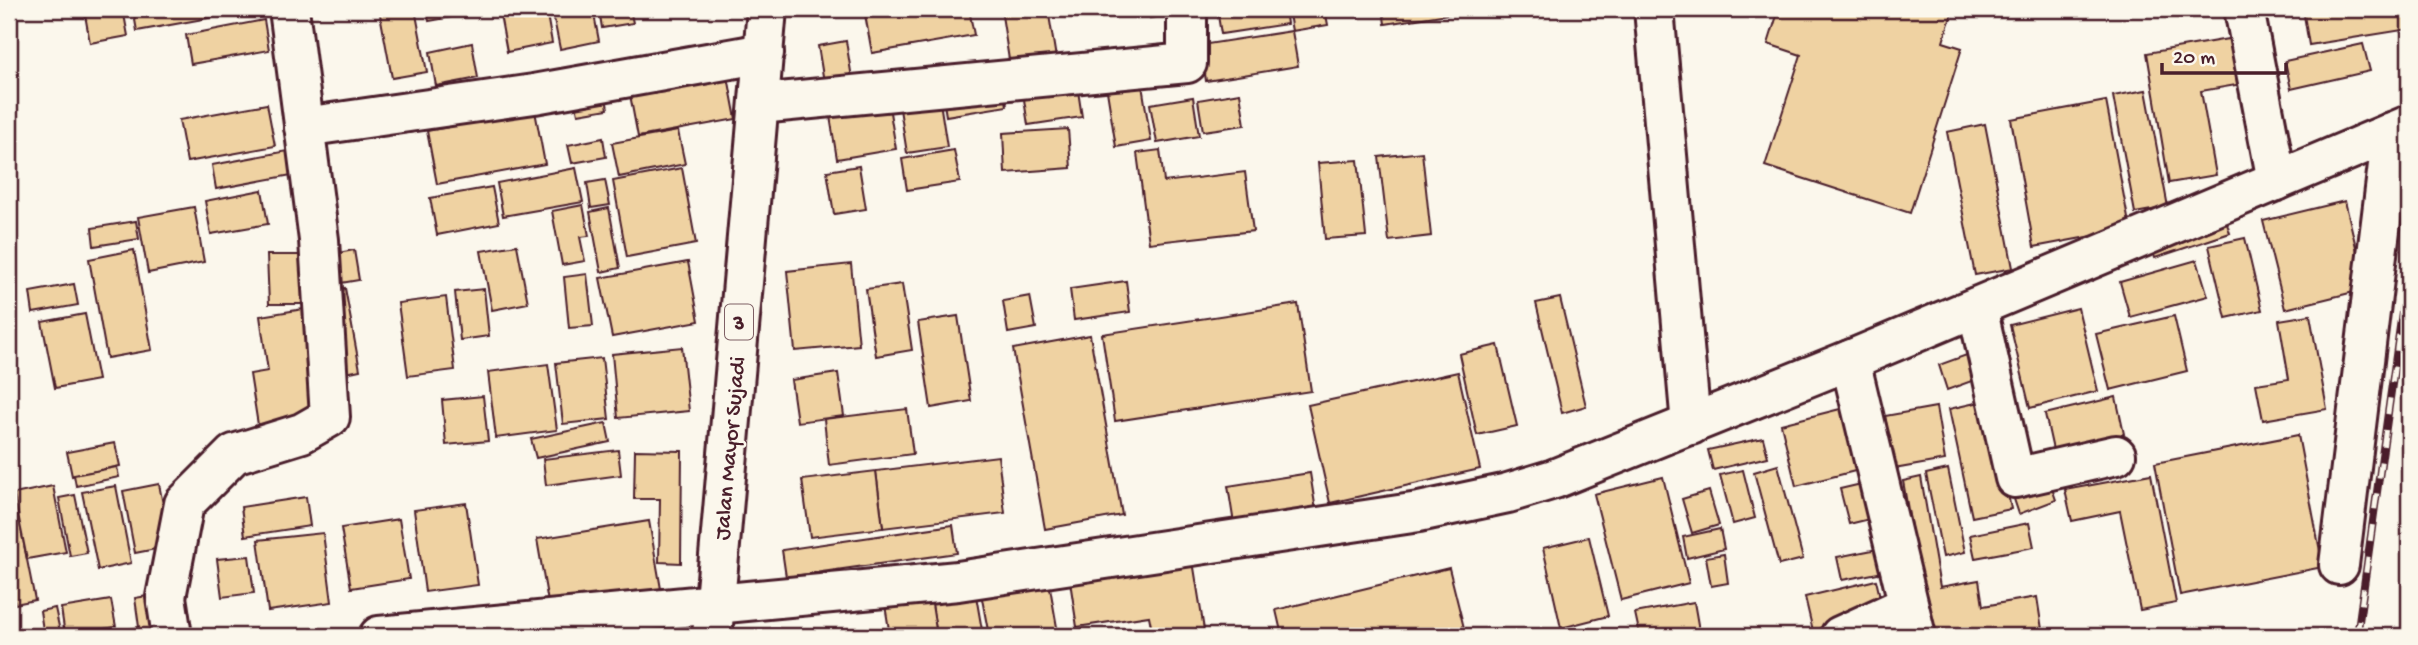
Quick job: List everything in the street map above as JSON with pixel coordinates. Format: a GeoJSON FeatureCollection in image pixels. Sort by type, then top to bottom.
{"type":"FeatureCollection","features":[{"type":"Feature","properties":{"kind":"main road"},"geometry":{"type":"LineString","coordinates":[[172,636],[166,597],[184,504],[234,454],[302,433],[330,417],[319,240],[289,9]]}},
{"type":"Feature","properties":{"kind":"main road","name":"Jalan Mayor Sujadi"},"geometry":{"type":"LineString","coordinates":[[713,620],[767,9]]}},
{"type":"Feature","properties":{"kind":"main road"},"geometry":{"type":"LineString","coordinates":[[759,104],[1187,63],[1187,9]]}},
{"type":"Feature","properties":{"kind":"main road"},"geometry":{"type":"LineString","coordinates":[[1654,9],[1691,425]]}},
{"type":"Feature","properties":{"kind":"main road"},"geometry":{"type":"LineString","coordinates":[[2244,9],[2277,181]]}},
{"type":"Feature","properties":{"kind":"main road"},"geometry":{"type":"LineString","coordinates":[[304,127],[534,94],[764,53]]}},
{"type":"Feature","properties":{"kind":"main road"},"geometry":{"type":"LineString","coordinates":[[379,636],[713,620],[958,580],[1419,513],[1508,493],[1554,479],[1691,425],[2401,128]]}},
{"type":"Feature","properties":{"kind":"main road"},"geometry":{"type":"LineString","coordinates":[[2339,565],[2401,128]]}},
{"type":"Feature","properties":{"kind":"main road"},"geometry":{"type":"LineString","coordinates":[[1977,307],[2015,478],[2116,454]]}},
{"type":"Feature","properties":{"kind":"main road"},"geometry":{"type":"LineString","coordinates":[[1840,636],[1912,621],[1850,360]]}},
{"type":"Feature","properties":{"kind":"building"},"geometry":{"type":"Polygon","coordinates":[[[84,9],[123,9],[128,36],[90,43],[84,9]]]}},
{"type":"Feature","properties":{"kind":"building"},"geometry":{"type":"Polygon","coordinates":[[[133,9],[235,9],[236,13],[137,31],[133,9]]]}},
{"type":"Feature","properties":{"kind":"building"},"geometry":{"type":"Polygon","coordinates":[[[379,9],[415,9],[427,72],[392,78],[379,9]]]}},
{"type":"Feature","properties":{"kind":"building"},"geometry":{"type":"Polygon","coordinates":[[[426,9],[462,9],[463,15],[429,21],[426,9]]]}},
{"type":"Feature","properties":{"kind":"building"},"geometry":{"type":"Polygon","coordinates":[[[499,9],[546,9],[552,43],[507,52],[499,9]]]}},
{"type":"Feature","properties":{"kind":"building"},"geometry":{"type":"Polygon","coordinates":[[[552,9],[593,9],[599,41],[560,49],[552,9]]]}},
{"type":"Feature","properties":{"kind":"building"},"geometry":{"type":"Polygon","coordinates":[[[599,9],[630,9],[633,23],[602,28],[599,9]]]}},
{"type":"Feature","properties":{"kind":"building"},"geometry":{"type":"Polygon","coordinates":[[[864,9],[969,9],[974,35],[872,53],[864,9]]]}},
{"type":"Feature","properties":{"kind":"building"},"geometry":{"type":"Polygon","coordinates":[[[1001,9],[1048,9],[1056,58],[1010,66],[1001,9]]]}},
{"type":"Feature","properties":{"kind":"building"},"geometry":{"type":"Polygon","coordinates":[[[1148,9],[1181,9],[1182,13],[1150,18],[1148,9]]]}},
{"type":"Feature","properties":{"kind":"building"},"geometry":{"type":"Polygon","coordinates":[[[1217,9],[1285,9],[1287,24],[1221,34],[1217,9]]]}},
{"type":"Feature","properties":{"kind":"building"},"geometry":{"type":"Polygon","coordinates":[[[1288,9],[1325,9],[1328,25],[1292,31],[1288,9]]]}},
{"type":"Feature","properties":{"kind":"building"},"geometry":{"type":"Polygon","coordinates":[[[1383,9],[1479,9],[1385,24],[1383,9]]]}},
{"type":"Feature","properties":{"kind":"building"},"geometry":{"type":"Polygon","coordinates":[[[1779,9],[1953,10],[1943,42],[1962,48],[1910,213],[1765,166],[1801,55],[1768,44],[1779,9]]]}},
{"type":"Feature","properties":{"kind":"building"},"geometry":{"type":"Polygon","coordinates":[[[2303,9],[2409,9],[2409,29],[2309,45],[2303,9]]]}},
{"type":"Feature","properties":{"kind":"building"},"geometry":{"type":"Polygon","coordinates":[[[264,20],[269,50],[191,64],[186,35],[264,20]]]}},
{"type":"Feature","properties":{"kind":"building"},"geometry":{"type":"Polygon","coordinates":[[[1292,31],[1298,66],[1206,81],[1201,45],[1292,31]]]}},
{"type":"Feature","properties":{"kind":"building"},"geometry":{"type":"Polygon","coordinates":[[[2234,38],[2242,84],[2201,91],[2216,175],[2169,183],[2147,53],[2234,38]]]}},
{"type":"Feature","properties":{"kind":"building"},"geometry":{"type":"Polygon","coordinates":[[[846,41],[852,78],[824,82],[818,46],[846,41]]]}},
{"type":"Feature","properties":{"kind":"building"},"geometry":{"type":"Polygon","coordinates":[[[472,43],[478,78],[436,86],[430,52],[472,43]]]}},
{"type":"Feature","properties":{"kind":"building"},"geometry":{"type":"Polygon","coordinates":[[[2363,44],[2370,71],[2291,89],[2285,61],[2363,44]]]}},
{"type":"Feature","properties":{"kind":"building"},"geometry":{"type":"Polygon","coordinates":[[[726,66],[736,119],[638,137],[628,84],[726,66]]]}},
{"type":"Feature","properties":{"kind":"building"},"geometry":{"type":"Polygon","coordinates":[[[1003,81],[1007,106],[946,116],[942,91],[1003,81]]]}},
{"type":"Feature","properties":{"kind":"building"},"geometry":{"type":"Polygon","coordinates":[[[1077,84],[1082,117],[1028,125],[1023,93],[1077,84]]]}},
{"type":"Feature","properties":{"kind":"building"},"geometry":{"type":"Polygon","coordinates":[[[604,85],[608,109],[578,114],[573,90],[604,85]]]}},
{"type":"Feature","properties":{"kind":"building"},"geometry":{"type":"Polygon","coordinates":[[[1142,85],[1151,141],[1116,147],[1107,91],[1142,85]]]}},
{"type":"Feature","properties":{"kind":"building"},"geometry":{"type":"Polygon","coordinates":[[[2146,90],[2168,207],[2135,213],[2113,96],[2146,90]]]}},
{"type":"Feature","properties":{"kind":"building"},"geometry":{"type":"Polygon","coordinates":[[[1240,93],[1245,125],[1203,131],[1198,100],[1240,93]]]}},
{"type":"Feature","properties":{"kind":"building"},"geometry":{"type":"Polygon","coordinates":[[[1193,97],[1199,136],[1157,143],[1150,104],[1193,97]]]}},
{"type":"Feature","properties":{"kind":"building"},"geometry":{"type":"Polygon","coordinates":[[[888,100],[896,149],[837,159],[829,110],[888,100]]]}},
{"type":"Feature","properties":{"kind":"building"},"geometry":{"type":"Polygon","coordinates":[[[2106,101],[2130,229],[2034,247],[2011,119],[2106,101]]]}},
{"type":"Feature","properties":{"kind":"building"},"geometry":{"type":"Polygon","coordinates":[[[940,102],[947,147],[907,153],[900,109],[940,102]]]}},
{"type":"Feature","properties":{"kind":"building"},"geometry":{"type":"Polygon","coordinates":[[[267,104],[275,146],[187,162],[179,120],[267,104]]]}},
{"type":"Feature","properties":{"kind":"building"},"geometry":{"type":"Polygon","coordinates":[[[535,111],[545,164],[437,184],[427,131],[535,111]]]}},
{"type":"Feature","properties":{"kind":"building"},"geometry":{"type":"Polygon","coordinates":[[[1985,124],[2013,268],[1975,275],[1947,132],[1985,124]]]}},
{"type":"Feature","properties":{"kind":"building"},"geometry":{"type":"Polygon","coordinates":[[[1068,129],[1071,168],[1005,173],[1003,133],[1068,129]]]}},
{"type":"Feature","properties":{"kind":"building"},"geometry":{"type":"Polygon","coordinates":[[[678,131],[685,164],[619,177],[612,143],[678,131]]]}},
{"type":"Feature","properties":{"kind":"building"},"geometry":{"type":"Polygon","coordinates":[[[603,138],[606,157],[572,163],[568,145],[603,138]]]}},
{"type":"Feature","properties":{"kind":"building"},"geometry":{"type":"Polygon","coordinates":[[[293,150],[297,174],[216,189],[212,165],[293,150]]]}},
{"type":"Feature","properties":{"kind":"building"},"geometry":{"type":"Polygon","coordinates":[[[954,150],[960,182],[907,190],[902,159],[954,150]]]}},
{"type":"Feature","properties":{"kind":"building"},"geometry":{"type":"Polygon","coordinates":[[[1160,150],[1164,182],[1245,172],[1253,231],[1149,243],[1137,153],[1160,150]]]}},
{"type":"Feature","properties":{"kind":"building"},"geometry":{"type":"Polygon","coordinates":[[[1422,152],[1431,236],[1389,241],[1379,157],[1422,152]]]}},
{"type":"Feature","properties":{"kind":"building"},"geometry":{"type":"Polygon","coordinates":[[[1358,160],[1366,236],[1325,239],[1318,163],[1358,160]]]}},
{"type":"Feature","properties":{"kind":"building"},"geometry":{"type":"Polygon","coordinates":[[[859,166],[866,209],[834,214],[827,171],[859,166]]]}},
{"type":"Feature","properties":{"kind":"building"},"geometry":{"type":"Polygon","coordinates":[[[576,168],[583,202],[503,216],[497,183],[576,168]]]}},
{"type":"Feature","properties":{"kind":"building"},"geometry":{"type":"Polygon","coordinates":[[[682,168],[696,244],[627,257],[613,181],[682,168]]]}},
{"type":"Feature","properties":{"kind":"building"},"geometry":{"type":"Polygon","coordinates":[[[605,180],[610,205],[591,208],[587,183],[605,180]]]}},
{"type":"Feature","properties":{"kind":"building"},"geometry":{"type":"Polygon","coordinates":[[[492,187],[499,223],[437,235],[430,198],[492,187]]]}},
{"type":"Feature","properties":{"kind":"building"},"geometry":{"type":"Polygon","coordinates":[[[262,190],[268,224],[211,234],[205,201],[262,190]]]}},
{"type":"Feature","properties":{"kind":"building"},"geometry":{"type":"Polygon","coordinates":[[[2345,201],[2366,289],[2285,309],[2263,221],[2345,201]]]}},
{"type":"Feature","properties":{"kind":"building"},"geometry":{"type":"Polygon","coordinates":[[[583,205],[589,236],[580,237],[585,261],[562,265],[552,211],[583,205]]]}},
{"type":"Feature","properties":{"kind":"building"},"geometry":{"type":"Polygon","coordinates":[[[194,207],[204,262],[148,273],[138,217],[194,207]]]}},
{"type":"Feature","properties":{"kind":"building"},"geometry":{"type":"Polygon","coordinates":[[[609,208],[620,268],[601,272],[590,212],[609,208]]]}},
{"type":"Feature","properties":{"kind":"building"},"geometry":{"type":"Polygon","coordinates":[[[2224,215],[2230,233],[2155,258],[2149,240],[2224,215]]]}},
{"type":"Feature","properties":{"kind":"building"},"geometry":{"type":"Polygon","coordinates":[[[136,221],[139,239],[94,246],[92,228],[136,221]]]}},
{"type":"Feature","properties":{"kind":"building"},"geometry":{"type":"Polygon","coordinates":[[[2245,238],[2262,310],[2226,318],[2209,246],[2245,238]]]}},
{"type":"Feature","properties":{"kind":"building"},"geometry":{"type":"Polygon","coordinates":[[[517,245],[528,303],[492,310],[481,251],[517,245]]]}},
{"type":"Feature","properties":{"kind":"building"},"geometry":{"type":"Polygon","coordinates":[[[134,250],[152,350],[107,358],[89,259],[134,250]]]}},
{"type":"Feature","properties":{"kind":"building"},"geometry":{"type":"Polygon","coordinates":[[[354,250],[359,280],[329,285],[323,256],[354,250]]]}},
{"type":"Feature","properties":{"kind":"building"},"geometry":{"type":"Polygon","coordinates":[[[267,255],[317,255],[317,304],[269,304],[267,255]]]}},
{"type":"Feature","properties":{"kind":"building"},"geometry":{"type":"Polygon","coordinates":[[[2197,260],[2208,296],[2130,317],[2120,282],[2197,260]]]}},
{"type":"Feature","properties":{"kind":"building"},"geometry":{"type":"Polygon","coordinates":[[[688,262],[699,321],[612,337],[600,278],[688,262]]]}},
{"type":"Feature","properties":{"kind":"building"},"geometry":{"type":"Polygon","coordinates":[[[851,264],[859,345],[795,351],[787,271],[851,264]]]}},
{"type":"Feature","properties":{"kind":"building"},"geometry":{"type":"Polygon","coordinates":[[[587,274],[593,326],[569,328],[564,277],[587,274]]]}},
{"type":"Feature","properties":{"kind":"building"},"geometry":{"type":"Polygon","coordinates":[[[1126,281],[1130,312],[1074,320],[1070,289],[1126,281]]]}},
{"type":"Feature","properties":{"kind":"building"},"geometry":{"type":"Polygon","coordinates":[[[74,284],[78,305],[33,313],[30,292],[74,284]]]}},
{"type":"Feature","properties":{"kind":"building"},"geometry":{"type":"Polygon","coordinates":[[[902,284],[912,350],[876,356],[866,289],[902,284]]]}},
{"type":"Feature","properties":{"kind":"building"},"geometry":{"type":"Polygon","coordinates":[[[345,288],[360,370],[341,374],[326,292],[345,288]]]}},
{"type":"Feature","properties":{"kind":"building"},"geometry":{"type":"Polygon","coordinates":[[[484,289],[489,336],[460,340],[455,292],[484,289]]]}},
{"type":"Feature","properties":{"kind":"building"},"geometry":{"type":"Polygon","coordinates":[[[1030,296],[1036,328],[1008,333],[1003,301],[1030,296]]]}},
{"type":"Feature","properties":{"kind":"building"},"geometry":{"type":"Polygon","coordinates":[[[446,297],[455,370],[408,376],[398,303],[446,297]]]}},
{"type":"Feature","properties":{"kind":"building"},"geometry":{"type":"Polygon","coordinates":[[[1560,298],[1586,406],[1562,413],[1536,303],[1560,298]]]}},
{"type":"Feature","properties":{"kind":"building"},"geometry":{"type":"Polygon","coordinates":[[[1298,304],[1311,391],[1115,421],[1102,334],[1298,304]]]}},
{"type":"Feature","properties":{"kind":"building"},"geometry":{"type":"Polygon","coordinates":[[[310,308],[326,415],[258,425],[250,374],[268,371],[260,316],[310,308]]]}},
{"type":"Feature","properties":{"kind":"building"},"geometry":{"type":"Polygon","coordinates":[[[2078,308],[2098,391],[2030,408],[2010,325],[2078,308]]]}},
{"type":"Feature","properties":{"kind":"building"},"geometry":{"type":"Polygon","coordinates":[[[85,314],[98,380],[55,388],[42,322],[85,314]]]}},
{"type":"Feature","properties":{"kind":"building"},"geometry":{"type":"Polygon","coordinates":[[[2310,315],[2327,409],[2263,420],[2256,384],[2289,379],[2279,320],[2310,315]]]}},
{"type":"Feature","properties":{"kind":"building"},"geometry":{"type":"Polygon","coordinates":[[[958,316],[971,401],[931,408],[918,322],[958,316]]]}},
{"type":"Feature","properties":{"kind":"building"},"geometry":{"type":"Polygon","coordinates":[[[2174,316],[2187,371],[2110,390],[2096,334],[2174,316]]]}},
{"type":"Feature","properties":{"kind":"building"},"geometry":{"type":"Polygon","coordinates":[[[1090,335],[1122,515],[1045,529],[1013,349],[1090,335]]]}},
{"type":"Feature","properties":{"kind":"building"},"geometry":{"type":"Polygon","coordinates":[[[1498,345],[1517,426],[1477,435],[1459,354],[1498,345]]]}},
{"type":"Feature","properties":{"kind":"building"},"geometry":{"type":"Polygon","coordinates":[[[682,347],[689,411],[618,418],[612,354],[682,347]]]}},
{"type":"Feature","properties":{"kind":"building"},"geometry":{"type":"Polygon","coordinates":[[[1983,349],[1991,374],[1947,390],[1939,365],[1983,349]]]}},
{"type":"Feature","properties":{"kind":"building"},"geometry":{"type":"Polygon","coordinates":[[[602,358],[609,419],[563,424],[556,363],[602,358]]]}},
{"type":"Feature","properties":{"kind":"building"},"geometry":{"type":"Polygon","coordinates":[[[548,364],[557,430],[496,438],[488,372],[548,364]]]}},
{"type":"Feature","properties":{"kind":"building"},"geometry":{"type":"Polygon","coordinates":[[[1458,372],[1480,469],[1330,503],[1308,405],[1458,372]]]}},
{"type":"Feature","properties":{"kind":"building"},"geometry":{"type":"Polygon","coordinates":[[[838,373],[844,416],[797,422],[791,380],[838,373]]]}},
{"type":"Feature","properties":{"kind":"building"},"geometry":{"type":"Polygon","coordinates":[[[483,396],[488,441],[446,445],[442,400],[483,396]]]}},
{"type":"Feature","properties":{"kind":"building"},"geometry":{"type":"Polygon","coordinates":[[[2116,397],[2124,434],[2053,450],[2045,414],[2116,397]]]}},
{"type":"Feature","properties":{"kind":"building"},"geometry":{"type":"Polygon","coordinates":[[[1989,400],[2011,509],[1972,517],[1949,409],[1989,400]]]}},
{"type":"Feature","properties":{"kind":"building"},"geometry":{"type":"Polygon","coordinates":[[[1848,407],[1863,469],[1796,486],[1781,424],[1848,407]]]}},
{"type":"Feature","properties":{"kind":"building"},"geometry":{"type":"Polygon","coordinates":[[[1936,407],[1945,460],[1894,469],[1885,416],[1936,407]]]}},
{"type":"Feature","properties":{"kind":"building"},"geometry":{"type":"Polygon","coordinates":[[[907,409],[913,454],[829,465],[824,419],[907,409]]]}},
{"type":"Feature","properties":{"kind":"building"},"geometry":{"type":"Polygon","coordinates":[[[606,423],[610,442],[536,458],[531,439],[606,423]]]}},
{"type":"Feature","properties":{"kind":"building"},"geometry":{"type":"Polygon","coordinates":[[[2298,435],[2323,567],[2180,595],[2155,463],[2298,435]]]}},
{"type":"Feature","properties":{"kind":"building"},"geometry":{"type":"Polygon","coordinates":[[[1763,438],[1768,457],[1713,470],[1708,450],[1763,438]]]}},
{"type":"Feature","properties":{"kind":"building"},"geometry":{"type":"Polygon","coordinates":[[[115,443],[120,466],[72,476],[67,452],[115,443]]]}},
{"type":"Feature","properties":{"kind":"building"},"geometry":{"type":"Polygon","coordinates":[[[618,450],[621,475],[546,485],[543,459],[618,450]]]}},
{"type":"Feature","properties":{"kind":"building"},"geometry":{"type":"Polygon","coordinates":[[[635,450],[682,451],[681,563],[659,562],[660,499],[634,499],[635,450]]]}},
{"type":"Feature","properties":{"kind":"building"},"geometry":{"type":"Polygon","coordinates":[[[998,456],[1005,513],[883,528],[876,471],[998,456]]]}},
{"type":"Feature","properties":{"kind":"building"},"geometry":{"type":"Polygon","coordinates":[[[1778,465],[1803,559],[1779,565],[1754,472],[1778,465]]]}},
{"type":"Feature","properties":{"kind":"building"},"geometry":{"type":"Polygon","coordinates":[[[117,467],[119,477],[76,486],[74,475],[117,467]]]}},
{"type":"Feature","properties":{"kind":"building"},"geometry":{"type":"Polygon","coordinates":[[[1948,469],[1965,552],[1943,557],[1926,474],[1948,469]]]}},
{"type":"Feature","properties":{"kind":"building"},"geometry":{"type":"Polygon","coordinates":[[[1743,470],[1755,518],[1733,524],[1720,475],[1743,470]]]}},
{"type":"Feature","properties":{"kind":"building"},"geometry":{"type":"Polygon","coordinates":[[[876,471],[883,528],[810,537],[802,480],[876,471]]]}},
{"type":"Feature","properties":{"kind":"building"},"geometry":{"type":"Polygon","coordinates":[[[1310,473],[1317,517],[1235,530],[1228,486],[1310,473]]]}},
{"type":"Feature","properties":{"kind":"building"},"geometry":{"type":"Polygon","coordinates":[[[2151,474],[2176,603],[2140,610],[2120,511],[2072,521],[2065,490],[2151,474]]]}},
{"type":"Feature","properties":{"kind":"building"},"geometry":{"type":"Polygon","coordinates":[[[1663,477],[1689,583],[1621,600],[1594,494],[1663,477]]]}},
{"type":"Feature","properties":{"kind":"building"},"geometry":{"type":"Polygon","coordinates":[[[1921,477],[1940,587],[1979,580],[1983,606],[2037,597],[2043,636],[1930,636],[1903,481],[1921,477]]]}},
{"type":"Feature","properties":{"kind":"building"},"geometry":{"type":"Polygon","coordinates":[[[2048,477],[2056,500],[2019,514],[2011,490],[2048,477]]]}},
{"type":"Feature","properties":{"kind":"building"},"geometry":{"type":"Polygon","coordinates":[[[9,479],[35,600],[15,604],[9,571],[9,479]]]}},
{"type":"Feature","properties":{"kind":"building"},"geometry":{"type":"Polygon","coordinates":[[[1870,482],[1878,517],[1849,524],[1840,489],[1870,482]]]}},
{"type":"Feature","properties":{"kind":"building"},"geometry":{"type":"Polygon","coordinates":[[[159,484],[171,546],[135,553],[123,491],[159,484]]]}},
{"type":"Feature","properties":{"kind":"building"},"geometry":{"type":"Polygon","coordinates":[[[53,486],[66,552],[27,559],[14,494],[53,486]]]}},
{"type":"Feature","properties":{"kind":"building"},"geometry":{"type":"Polygon","coordinates":[[[116,486],[131,563],[98,570],[82,492],[116,486]]]}},
{"type":"Feature","properties":{"kind":"building"},"geometry":{"type":"Polygon","coordinates":[[[1709,491],[1719,525],[1692,533],[1682,499],[1709,491]]]}},
{"type":"Feature","properties":{"kind":"building"},"geometry":{"type":"Polygon","coordinates":[[[75,495],[87,553],[70,556],[59,498],[75,495]]]}},
{"type":"Feature","properties":{"kind":"building"},"geometry":{"type":"Polygon","coordinates":[[[306,497],[310,526],[245,536],[241,507],[306,497]]]}},
{"type":"Feature","properties":{"kind":"building"},"geometry":{"type":"Polygon","coordinates":[[[466,503],[478,585],[425,592],[414,510],[466,503]]]}},
{"type":"Feature","properties":{"kind":"building"},"geometry":{"type":"Polygon","coordinates":[[[399,519],[409,579],[351,588],[341,528],[399,519]]]}},
{"type":"Feature","properties":{"kind":"building"},"geometry":{"type":"Polygon","coordinates":[[[649,521],[661,589],[549,608],[537,539],[649,521]]]}},
{"type":"Feature","properties":{"kind":"building"},"geometry":{"type":"Polygon","coordinates":[[[2029,523],[2034,547],[1975,558],[1970,535],[2029,523]]]}},
{"type":"Feature","properties":{"kind":"building"},"geometry":{"type":"Polygon","coordinates":[[[953,525],[957,553],[786,577],[782,550],[953,525]]]}},
{"type":"Feature","properties":{"kind":"building"},"geometry":{"type":"Polygon","coordinates":[[[1720,529],[1724,549],[1687,558],[1683,537],[1720,529]]]}},
{"type":"Feature","properties":{"kind":"building"},"geometry":{"type":"Polygon","coordinates":[[[323,533],[332,602],[268,611],[258,540],[323,533]]]}},
{"type":"Feature","properties":{"kind":"building"},"geometry":{"type":"Polygon","coordinates":[[[1589,537],[1608,616],[1561,628],[1543,548],[1589,537]]]}},
{"type":"Feature","properties":{"kind":"building"},"geometry":{"type":"Polygon","coordinates":[[[1883,548],[1888,571],[1842,580],[1837,557],[1883,548]]]}},
{"type":"Feature","properties":{"kind":"building"},"geometry":{"type":"Polygon","coordinates":[[[1724,554],[1728,583],[1711,586],[1706,557],[1724,554]]]}},
{"type":"Feature","properties":{"kind":"building"},"geometry":{"type":"Polygon","coordinates":[[[1192,555],[1205,636],[1153,636],[1149,616],[1077,627],[1069,575],[1192,555]]]}},
{"type":"Feature","properties":{"kind":"building"},"geometry":{"type":"Polygon","coordinates":[[[249,556],[254,593],[222,597],[217,559],[249,556]]]}},
{"type":"Feature","properties":{"kind":"building"},"geometry":{"type":"Polygon","coordinates":[[[1449,568],[1466,636],[1282,636],[1276,610],[1449,568]]]}},
{"type":"Feature","properties":{"kind":"building"},"geometry":{"type":"Polygon","coordinates":[[[1048,576],[1058,633],[989,636],[980,588],[1048,576]]]}},
{"type":"Feature","properties":{"kind":"building"},"geometry":{"type":"Polygon","coordinates":[[[1876,580],[1884,614],[1813,631],[1805,597],[1876,580]]]}},
{"type":"Feature","properties":{"kind":"building"},"geometry":{"type":"Polygon","coordinates":[[[975,590],[983,636],[937,636],[931,598],[975,590]]]}},
{"type":"Feature","properties":{"kind":"building"},"geometry":{"type":"Polygon","coordinates":[[[159,594],[166,636],[120,636],[119,631],[139,627],[135,598],[159,594]]]}},
{"type":"Feature","properties":{"kind":"building"},"geometry":{"type":"Polygon","coordinates":[[[931,598],[937,636],[890,636],[885,605],[931,598]]]}},
{"type":"Feature","properties":{"kind":"building"},"geometry":{"type":"Polygon","coordinates":[[[111,600],[116,627],[65,635],[61,608],[111,600]]]}},
{"type":"Feature","properties":{"kind":"building"},"geometry":{"type":"Polygon","coordinates":[[[1694,602],[1700,636],[1640,636],[1635,613],[1694,602]]]}},
{"type":"Feature","properties":{"kind":"building"},"geometry":{"type":"Polygon","coordinates":[[[55,608],[61,636],[44,636],[40,611],[55,608]]]}},
{"type":"Feature","properties":{"kind":"building"},"geometry":{"type":"Polygon","coordinates":[[[633,628],[635,636],[577,636],[633,628]]]}},
{"type":"Feature","properties":{"kind":"building"},"geometry":{"type":"Polygon","coordinates":[[[1086,631],[1087,636],[1059,636],[1086,631]]]}},
{"type":"Feature","properties":{"kind":"railway"},"geometry":{"type":"LineString","coordinates":[[2357,636],[2409,262]]}}]}
